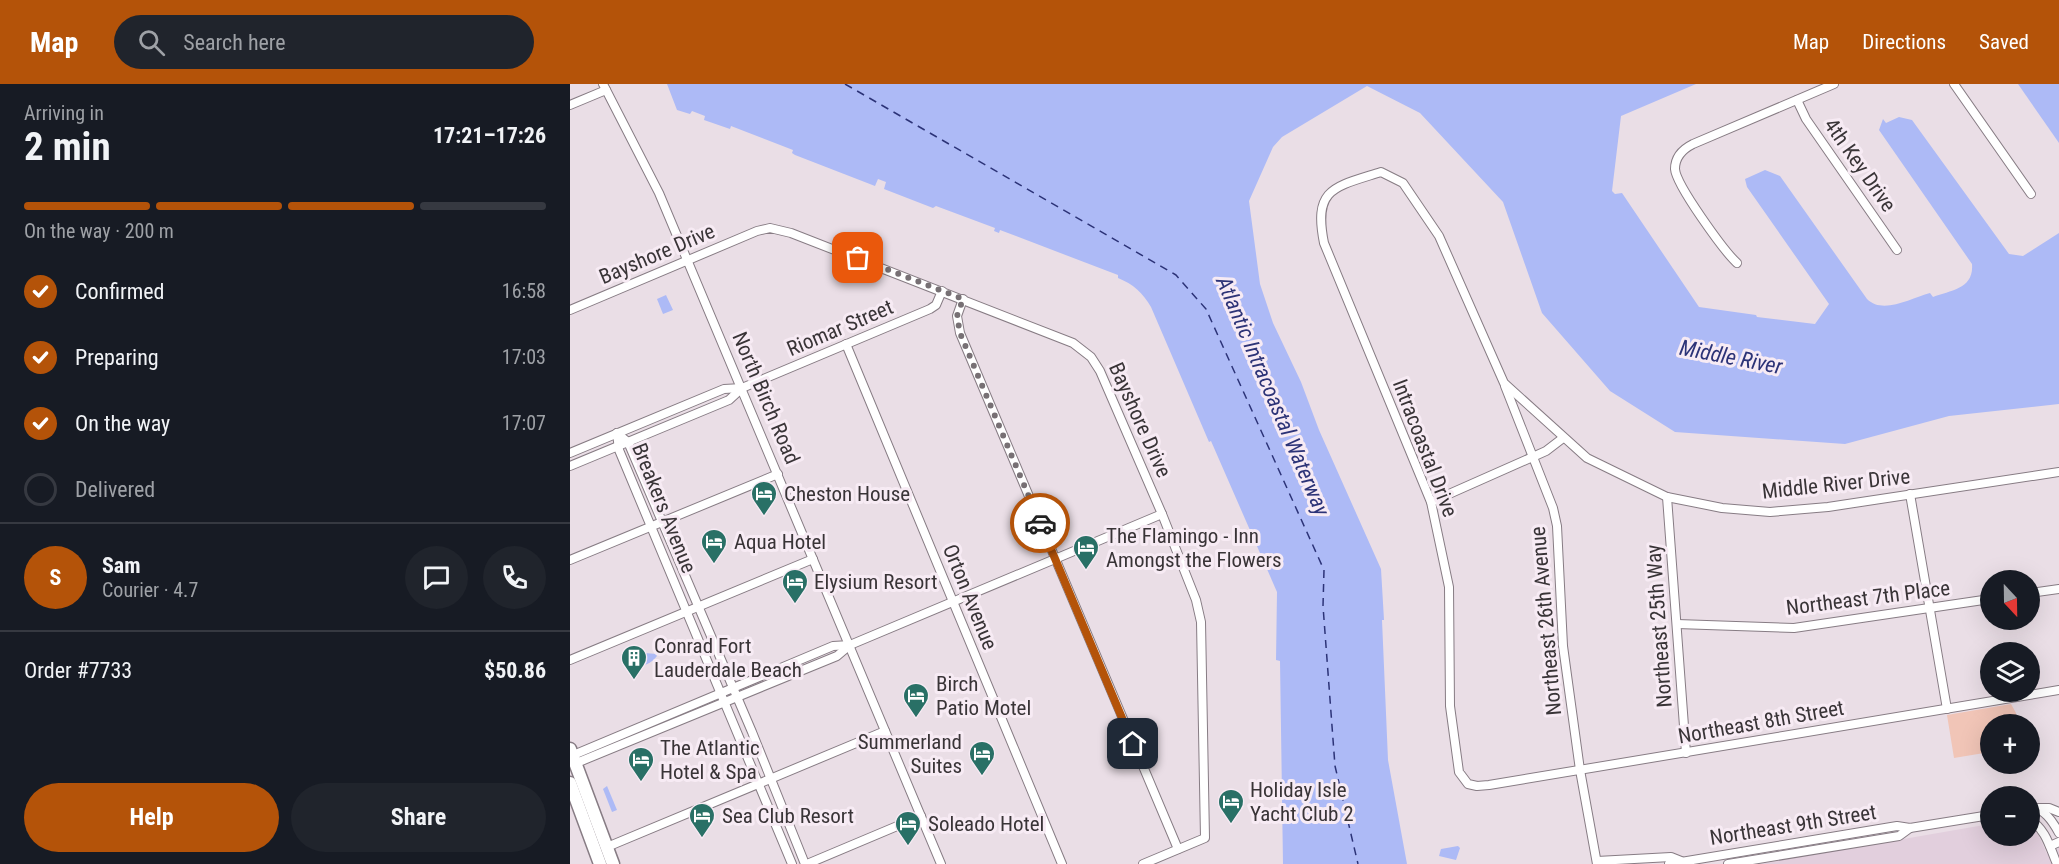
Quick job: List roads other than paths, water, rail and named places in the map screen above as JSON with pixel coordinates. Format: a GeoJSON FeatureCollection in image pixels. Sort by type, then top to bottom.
{"type":"FeatureCollection","features":[{"type":"Feature","properties":{"kind":"main road"},"geometry":{"type":"LineString","coordinates":[[572,757],[614,864]]}},
{"type":"Feature","properties":{"kind":"main road"},"geometry":{"type":"LineString","coordinates":[[570,783],[600,864]]}},
{"type":"Feature","properties":{"kind":"street"},"geometry":{"type":"LineString","coordinates":[[1737,263],[1678,180],[1675,173],[1676,161],[1682,152],[1693,144],[1834,84]]}},
{"type":"Feature","properties":{"kind":"street"},"geometry":{"type":"LineString","coordinates":[[1954,84],[2031,194]]}},
{"type":"Feature","properties":{"kind":"street"},"geometry":{"type":"LineString","coordinates":[[570,105],[604,87]]}},
{"type":"Feature","properties":{"kind":"street","name":"North Birch Road"},"geometry":{"type":"LineString","coordinates":[[604,87],[659,193],[941,864]]}},
{"type":"Feature","properties":{"kind":"street","name":"4th Key Drive"},"geometry":{"type":"LineString","coordinates":[[1797,100],[1806,119],[1897,250]]}},
{"type":"Feature","properties":{"kind":"street","name":"Middle River Drive"},"geometry":{"type":"LineString","coordinates":[[1351,182],[1380,172],[1403,183],[1439,236],[1504,383],[1587,459],[1667,497],[1722,508],[1770,512],[1828,507],[2059,472]]}},
{"type":"Feature","properties":{"kind":"street","name":"Intracoastal Drive"},"geometry":{"type":"LineString","coordinates":[[1351,182],[1339,187],[1324,200],[1320,219],[1324,243],[1431,502],[1449,587],[1450,706],[1459,771],[1468,784]]}},
{"type":"Feature","properties":{"kind":"street","name":"Bayshore Drive"},"geometry":{"type":"LineString","coordinates":[[570,310],[757,231],[777,228],[1073,343],[1091,357],[1104,379],[1162,514],[1193,591],[1200,615],[1204,838],[1178,849]]}},
{"type":"Feature","properties":{"kind":"street","name":"Riomar Street"},"geometry":{"type":"LineString","coordinates":[[570,453],[724,389],[742,388],[934,307],[942,291]]}},
{"type":"Feature","properties":{"kind":"street"},"geometry":{"type":"LineString","coordinates":[[963,299],[957,316],[960,333],[1178,849],[1143,864]]}},
{"type":"Feature","properties":{"kind":"street","name":"Orton Avenue"},"geometry":{"type":"LineString","coordinates":[[846,344],[1062,864]]}},
{"type":"Feature","properties":{"kind":"street","name":"Northeast 26th Avenue"},"geometry":{"type":"LineString","coordinates":[[1504,383],[1553,508],[1557,526],[1563,646],[1580,770],[1597,862]]}},
{"type":"Feature","properties":{"kind":"street","name":"Riomar Street"},"geometry":{"type":"LineString","coordinates":[[570,466],[729,400],[742,388]]}},
{"type":"Feature","properties":{"kind":"street","name":"Breakers Avenue"},"geometry":{"type":"LineString","coordinates":[[618,433],[628,442],[806,864]]}},
{"type":"Feature","properties":{"kind":"street","name":"Breakers Avenue"},"geometry":{"type":"LineString","coordinates":[[618,433],[618,446],[650,527],[792,864]]}},
{"type":"Feature","properties":{"kind":"street"},"geometry":{"type":"LineString","coordinates":[[1431,502],[1534,457],[1553,447],[1563,438]]}},
{"type":"Feature","properties":{"kind":"street"},"geometry":{"type":"LineString","coordinates":[[570,560],[778,474]]}},
{"type":"Feature","properties":{"kind":"street"},"geometry":{"type":"LineString","coordinates":[[1910,494],[1947,709]]}},
{"type":"Feature","properties":{"kind":"street","name":"Northeast 25th Way"},"geometry":{"type":"LineString","coordinates":[[1667,497],[1686,753]]}},
{"type":"Feature","properties":{"kind":"street"},"geometry":{"type":"LineString","coordinates":[[572,757],[737,698],[837,656],[850,645],[1162,514]]}},
{"type":"Feature","properties":{"kind":"street"},"geometry":{"type":"LineString","coordinates":[[570,660],[813,559]]}},
{"type":"Feature","properties":{"kind":"street"},"geometry":{"type":"LineString","coordinates":[[2040,592],[2059,589]]}},
{"type":"Feature","properties":{"kind":"street","name":"Northeast 7th Place"},"geometry":{"type":"LineString","coordinates":[[1677,624],[1794,628],[1980,601]]}},
{"type":"Feature","properties":{"kind":"street"},"geometry":{"type":"LineString","coordinates":[[572,757],[833,646],[850,645]]}},
{"type":"Feature","properties":{"kind":"street","name":"Northeast 8th Street"},"geometry":{"type":"LineString","coordinates":[[1468,784],[1490,785],[2059,690]]}},
{"type":"Feature","properties":{"kind":"street"},"geometry":{"type":"LineString","coordinates":[[607,847],[885,732]]}},
{"type":"Feature","properties":{"kind":"street"},"geometry":{"type":"LineString","coordinates":[[2040,808],[2049,808],[2059,812]]}},
{"type":"Feature","properties":{"kind":"street"},"geometry":{"type":"LineString","coordinates":[[2040,809],[2059,831],[2045,836]]}},
{"type":"Feature","properties":{"kind":"street"},"geometry":{"type":"LineString","coordinates":[[806,864],[921,816]]}},
{"type":"Feature","properties":{"kind":"street","name":"Northeast 9th Street"},"geometry":{"type":"LineString","coordinates":[[1669,864],[1897,826],[1910,828],[1980,817]]}},
{"type":"Feature","properties":{"kind":"street","name":"Northeast 9th Street"},"geometry":{"type":"LineString","coordinates":[[1728,864],[1899,836],[1910,828]]}},
{"type":"Feature","properties":{"kind":"street"},"geometry":{"type":"LineString","coordinates":[[2040,829],[2057,864]]}},
{"type":"Feature","properties":{"kind":"street"},"geometry":{"type":"LineString","coordinates":[[2050,846],[2059,842]]}},
{"type":"Feature","properties":{"kind":"street","name":"Northeast 9th Street"},"geometry":{"type":"LineString","coordinates":[[1597,862],[1671,857],[1682,861]]}},
{"type":"Feature","properties":{"kind":"water"},"geometry":{"type":"Polygon","coordinates":[[[667,84],[1696,84],[1621,116],[1612,191],[1615,194],[1622,193],[1699,307],[1815,324],[1829,304],[1747,187],[1745,179],[1765,170],[1780,176],[1867,299],[1874,304],[1881,306],[1897,304],[1930,293],[1933,297],[1965,284],[1972,272],[1972,264],[1879,130],[1883,119],[1886,123],[1899,117],[1912,120],[2009,254],[2023,256],[2059,233],[2059,404],[1949,416],[1845,444],[1675,432],[1610,391],[1542,313],[1503,202],[1420,113],[1367,86],[1282,137],[1273,147],[1249,201],[1260,284],[1273,323],[1301,382],[1319,430],[1381,569],[1388,760],[1407,864],[1283,864],[1280,661],[1276,660],[1277,592],[1145,297],[1133,286],[1118,278],[1118,275],[1000,230],[999,233],[994,231],[995,228],[936,206],[933,208],[884,189],[886,182],[878,179],[875,186],[795,155],[792,153],[793,150],[731,126],[730,129],[704,120],[705,116],[692,111],[690,114],[677,110],[667,84]]]}},
{"type":"Feature","properties":{"kind":"water"},"geometry":{"type":"Polygon","coordinates":[[[2018,84],[2059,84],[2059,143],[2018,84]]]}},
{"type":"Feature","properties":{"kind":"water"},"geometry":{"type":"Polygon","coordinates":[[[666,295],[673,310],[663,314],[657,299],[666,295]]]}},
{"type":"Feature","properties":{"kind":"water"},"geometry":{"type":"Polygon","coordinates":[[[645,653],[657,656],[646,665],[631,666],[632,660],[645,653]]]}},
{"type":"Feature","properties":{"kind":"water"},"geometry":{"type":"Polygon","coordinates":[[[607,786],[617,810],[612,812],[603,789],[607,786]]]}},
{"type":"Feature","properties":{"kind":"water"},"geometry":{"type":"Polygon","coordinates":[[[1458,846],[1460,848],[1456,860],[1439,856],[1441,849],[1458,846]]]}},
{"type":"Feature","properties":{"kind":"place","name":"Cheston House"},"geometry":{"type":"Point","coordinates":[764,517]}},
{"type":"Feature","properties":{"kind":"place","name":"Aqua Hotel"},"geometry":{"type":"Point","coordinates":[714,565]}},
{"type":"Feature","properties":{"kind":"place","name":"The Flamingo - Inn Amongst the Flowers"},"geometry":{"type":"Point","coordinates":[1086,571]}},
{"type":"Feature","properties":{"kind":"place","name":"Elysium Resort"},"geometry":{"type":"Point","coordinates":[795,605]}},
{"type":"Feature","properties":{"kind":"place","name":"Conrad Fort Lauderdale Beach"},"geometry":{"type":"Point","coordinates":[634,681]}},
{"type":"Feature","properties":{"kind":"place","name":"Birch Patio Motel"},"geometry":{"type":"Point","coordinates":[916,719]}},
{"type":"Feature","properties":{"kind":"place","name":"Summerland Suites"},"geometry":{"type":"Point","coordinates":[982,777]}},
{"type":"Feature","properties":{"kind":"place","name":"The Atlantic Hotel & Spa"},"geometry":{"type":"Point","coordinates":[641,783]}},
{"type":"Feature","properties":{"kind":"place","name":"Holiday Isle Yacht Club 2"},"geometry":{"type":"Point","coordinates":[1231,825]}},
{"type":"Feature","properties":{"kind":"place","name":"Sea Club Resort"},"geometry":{"type":"Point","coordinates":[702,839]}},
{"type":"Feature","properties":{"kind":"place","name":"Soleado Hotel"},"geometry":{"type":"Point","coordinates":[908,847]}},
{"type":"Feature","properties":{"kind":"water label","name":"Middle River"},"geometry":{"type":"Point","coordinates":[1731,357]}},
{"type":"Feature","properties":{"kind":"water label","name":"Atlantic Intracoastal Waterway"},"geometry":{"type":"Point","coordinates":[1273,396]}}]}
